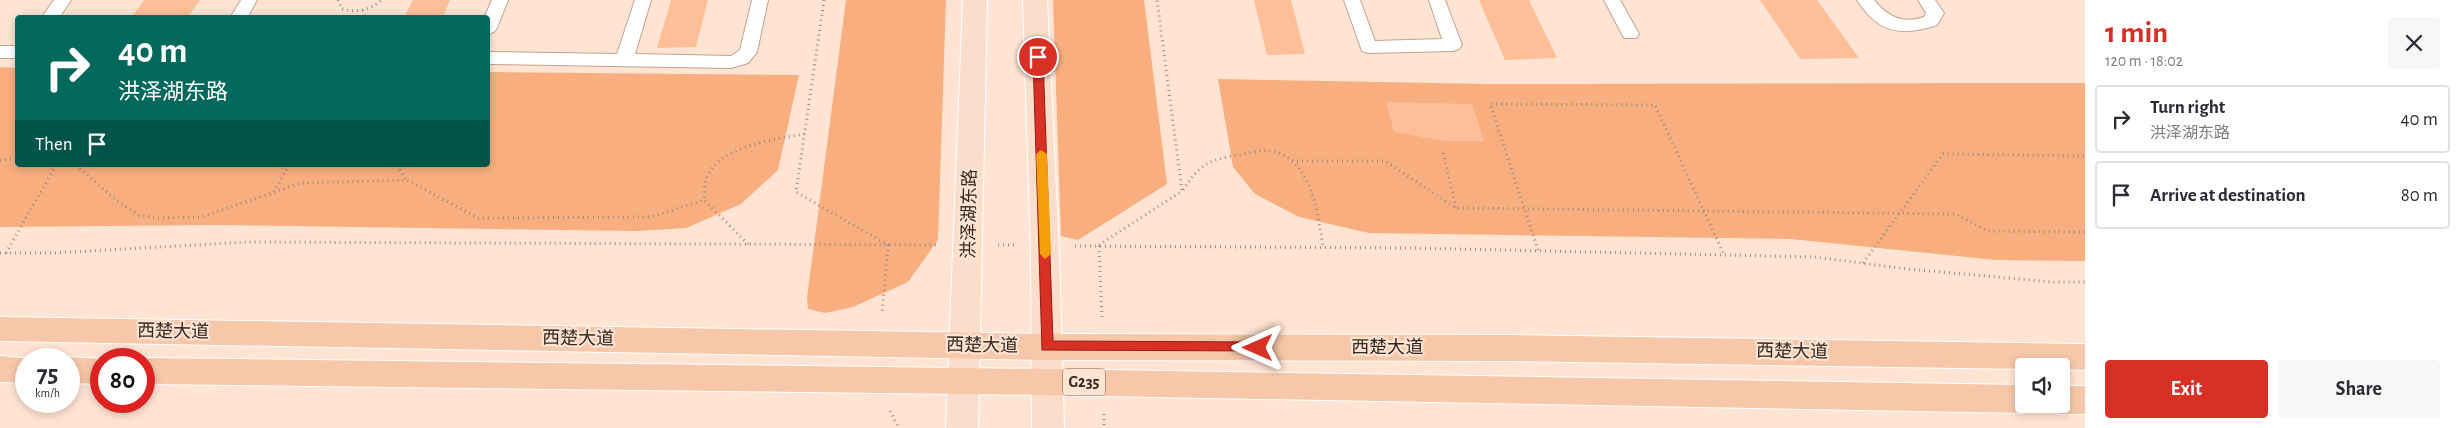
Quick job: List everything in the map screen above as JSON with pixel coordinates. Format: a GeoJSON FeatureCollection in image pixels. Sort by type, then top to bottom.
{"type":"FeatureCollection","features":[{"type":"Feature","properties":{"kind":"highway","name":"西楚大道"},"geometry":{"type":"LineString","coordinates":[[0,329],[1047,347],[1501,348],[2085,357]]}},
{"type":"Feature","properties":{"kind":"highway"},"geometry":{"type":"LineString","coordinates":[[0,369],[15,370]]}},
{"type":"Feature","properties":{"kind":"highway","name":"西楚大道"},"geometry":{"type":"LineString","coordinates":[[155,371],[1047,382],[2015,399]]}},
{"type":"Feature","properties":{"kind":"highway"},"geometry":{"type":"LineString","coordinates":[[2070,400],[2085,400]]}},
{"type":"Feature","properties":{"kind":"main road","name":"洪泽湖东路"},"geometry":{"type":"LineString","coordinates":[[962,428],[975,0]]}},
{"type":"Feature","properties":{"kind":"main road"},"geometry":{"type":"LineString","coordinates":[[1035,0],[1045,245],[1048,428]]}},
{"type":"Feature","properties":{"kind":"lane"},"geometry":{"type":"LineString","coordinates":[[51,15],[63,0]]}},
{"type":"Feature","properties":{"kind":"lane"},"geometry":{"type":"LineString","coordinates":[[240,15],[250,0]]}},
{"type":"Feature","properties":{"kind":"lane"},"geometry":{"type":"LineString","coordinates":[[490,23],[500,0]]}},
{"type":"Feature","properties":{"kind":"lane"},"geometry":{"type":"LineString","coordinates":[[624,60],[643,0]]}},
{"type":"Feature","properties":{"kind":"lane"},"geometry":{"type":"LineString","coordinates":[[490,58],[731,62],[742,60],[748,52],[760,0]]}},
{"type":"Feature","properties":{"kind":"lane"},"geometry":{"type":"LineString","coordinates":[[1352,0],[1368,48],[1453,45],[1437,0]]}},
{"type":"Feature","properties":{"kind":"lane"},"geometry":{"type":"LineString","coordinates":[[1612,0],[1630,34]]}},
{"type":"Feature","properties":{"kind":"lane"},"geometry":{"type":"LineString","coordinates":[[1865,0],[1877,16],[1889,24],[1902,26],[1918,26],[1931,21],[1935,13],[1926,0]]}},
{"type":"Feature","properties":{"kind":"lane"},"geometry":{"type":"LineString","coordinates":[[0,52],[15,52]]}},
{"type":"Feature","properties":{"kind":"path"},"geometry":{"type":"LineString","coordinates":[[338,0],[342,9],[363,10],[382,0]]}},
{"type":"Feature","properties":{"kind":"path"},"geometry":{"type":"LineString","coordinates":[[824,0],[796,192],[888,245]]}},
{"type":"Feature","properties":{"kind":"path"},"geometry":{"type":"LineString","coordinates":[[1157,0],[1182,191]]}},
{"type":"Feature","properties":{"kind":"path"},"geometry":{"type":"LineString","coordinates":[[363,10],[364,15]]}},
{"type":"Feature","properties":{"kind":"path"},"geometry":{"type":"LineString","coordinates":[[1538,251],[1490,104],[1656,105],[1724,255]]}},
{"type":"Feature","properties":{"kind":"path"},"geometry":{"type":"LineString","coordinates":[[704,200],[707,176],[714,163],[736,151],[759,143],[804,134]]}},
{"type":"Feature","properties":{"kind":"path"},"geometry":{"type":"LineString","coordinates":[[1099,246],[1182,191],[1197,169],[1211,159],[1261,151],[1277,152],[1292,161],[1303,175],[1315,200],[1323,247]]}},
{"type":"Feature","properties":{"kind":"path"},"geometry":{"type":"LineString","coordinates":[[1443,152],[1456,208]]}},
{"type":"Feature","properties":{"kind":"path"},"geometry":{"type":"LineString","coordinates":[[1863,263],[1943,154],[2085,156]]}},
{"type":"Feature","properties":{"kind":"path"},"geometry":{"type":"LineString","coordinates":[[0,160],[15,158]]}},
{"type":"Feature","properties":{"kind":"path"},"geometry":{"type":"LineString","coordinates":[[1292,161],[1385,161],[1456,208],[1955,214],[1988,231],[2085,232]]}},
{"type":"Feature","properties":{"kind":"path"},"geometry":{"type":"LineString","coordinates":[[6,253],[55,167]]}},
{"type":"Feature","properties":{"kind":"path"},"geometry":{"type":"LineString","coordinates":[[78,167],[117,201],[139,215],[158,218],[201,217],[301,183],[407,180]]}},
{"type":"Feature","properties":{"kind":"path"},"geometry":{"type":"LineString","coordinates":[[274,192],[288,167]]}},
{"type":"Feature","properties":{"kind":"path"},"geometry":{"type":"LineString","coordinates":[[400,167],[407,180],[478,218],[650,217],[704,200]]}},
{"type":"Feature","properties":{"kind":"path"},"geometry":{"type":"LineString","coordinates":[[704,200],[748,244]]}},
{"type":"Feature","properties":{"kind":"path"},"geometry":{"type":"LineString","coordinates":[[0,253],[54,253],[247,242],[1323,247],[1815,257],[2052,282],[2085,282]]}},
{"type":"Feature","properties":{"kind":"shaded area"},"geometry":{"type":"Polygon","coordinates":[[[846,0],[946,0],[938,240],[908,282],[853,307],[825,313],[808,309],[807,298],[846,0]]]}},
{"type":"Feature","properties":{"kind":"shaded area"},"geometry":{"type":"Polygon","coordinates":[[[1053,0],[1144,0],[1167,184],[1078,240],[1061,236],[1053,0]]]}},
{"type":"Feature","properties":{"kind":"shaded area"},"geometry":{"type":"Polygon","coordinates":[[[0,67],[15,68],[15,167],[490,167],[490,72],[799,75],[778,170],[741,204],[686,228],[638,231],[215,225],[0,227],[0,67]]]}},
{"type":"Feature","properties":{"kind":"shaded area"},"geometry":{"type":"Polygon","coordinates":[[[1218,79],[1486,84],[2085,83],[2085,261],[1996,260],[1791,239],[1369,233],[1299,217],[1255,194],[1233,167],[1218,79]]]}},
{"type":"Feature","properties":{"kind":"building"},"geometry":{"type":"Polygon","coordinates":[[[144,0],[200,0],[189,15],[133,15],[144,0]]]}},
{"type":"Feature","properties":{"kind":"building"},"geometry":{"type":"Polygon","coordinates":[[[413,0],[450,0],[443,15],[406,15],[413,0]]]}},
{"type":"Feature","properties":{"kind":"building"},"geometry":{"type":"Polygon","coordinates":[[[671,0],[708,0],[696,47],[657,48],[671,0]]]}},
{"type":"Feature","properties":{"kind":"building"},"geometry":{"type":"Polygon","coordinates":[[[1254,0],[1291,0],[1305,54],[1267,55],[1254,0]]]}},
{"type":"Feature","properties":{"kind":"building"},"geometry":{"type":"Polygon","coordinates":[[[1479,0],[1529,0],[1557,58],[1505,60],[1479,0]]]}},
{"type":"Feature","properties":{"kind":"building"},"geometry":{"type":"Polygon","coordinates":[[[1760,0],[1817,0],[1859,58],[1800,59],[1760,0]]]}},
{"type":"Feature","properties":{"kind":"building"},"geometry":{"type":"Polygon","coordinates":[[[1386,102],[1472,104],[1484,141],[1445,141],[1394,132],[1386,102]]]}},
{"type":"Feature","properties":{"kind":"slow traffic"},"geometry":{"type":"LineString","coordinates":[[1041,154],[1045,254]]}},
{"type":"Feature","properties":{"kind":"route"},"geometry":{"type":"LineString","coordinates":[[1038,57],[1047,347],[1258,348]]}}]}
